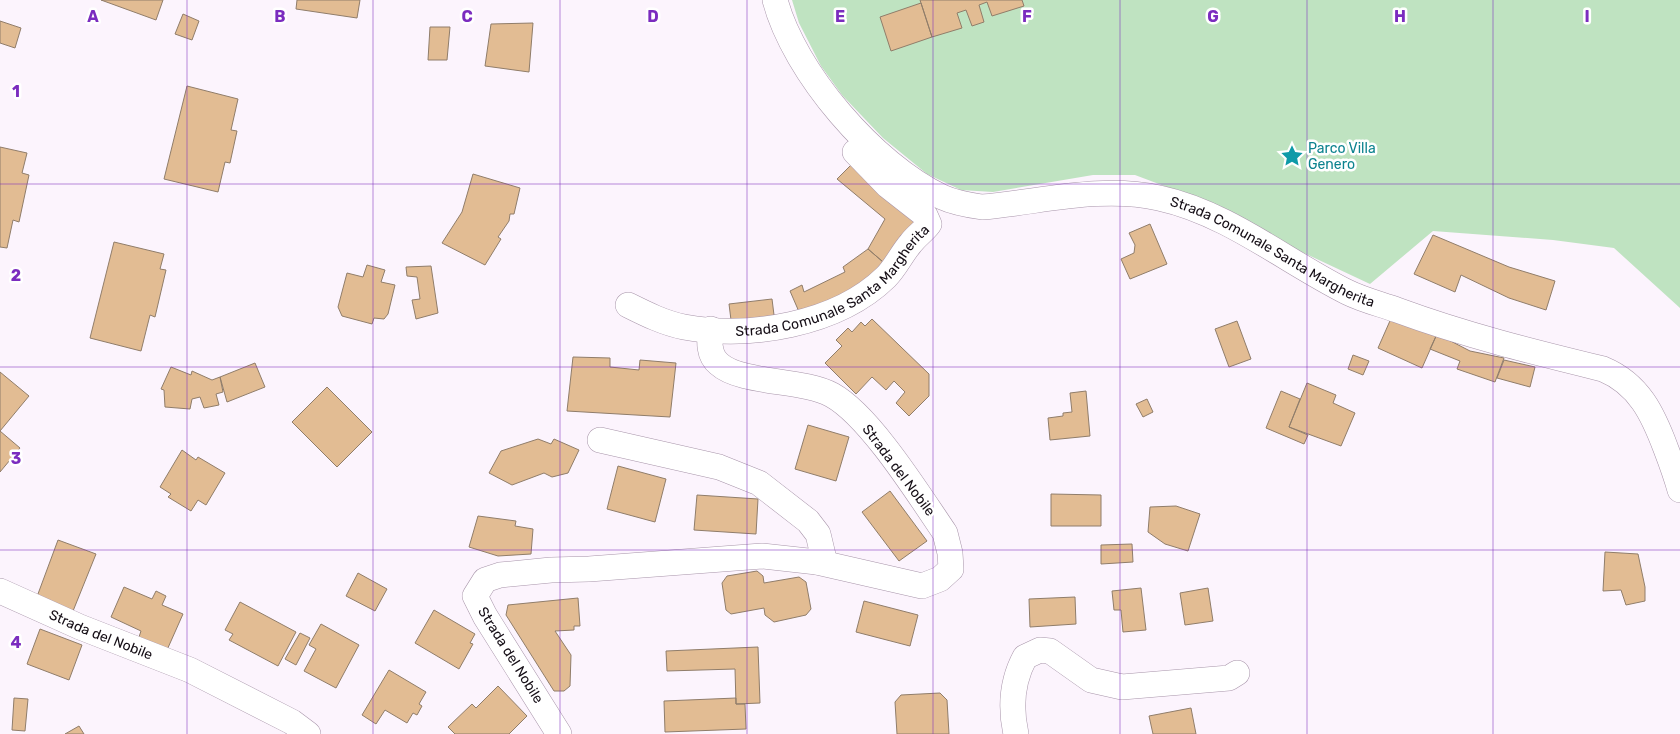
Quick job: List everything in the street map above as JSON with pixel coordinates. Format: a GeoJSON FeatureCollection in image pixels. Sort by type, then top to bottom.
{"type":"FeatureCollection","features":[{"type":"Feature","properties":{"kind":"street","name":"Strada Comunale Santa Margherita"},"geometry":{"type":"LineString","coordinates":[[775,0],[789,39],[826,95],[879,154],[909,178],[942,198],[963,205],[982,207],[1107,193],[1130,193],[1159,198],[1216,218],[1348,292],[1370,301],[1470,336],[1603,369],[1619,376],[1646,403],[1657,423],[1680,490]]}},
{"type":"Feature","properties":{"kind":"street","name":"Strada Comunale Santa Margherita"},"geometry":{"type":"LineString","coordinates":[[628,305],[649,316],[676,324],[721,331],[781,326],[826,314],[856,298],[886,277],[910,244],[929,224],[926,215],[888,186],[857,154],[840,132],[826,95]]}},
{"type":"Feature","properties":{"kind":"street","name":"Strada del Nobile"},"geometry":{"type":"LineString","coordinates":[[559,734],[485,616],[475,596],[485,580],[500,575],[551,570],[589,569],[762,556],[817,562],[922,586],[940,579],[951,569],[950,553],[945,532],[867,425],[847,405],[832,395],[815,388],[737,373],[718,364],[711,354],[709,342],[711,329]]}},
{"type":"Feature","properties":{"kind":"street"},"geometry":{"type":"LineString","coordinates":[[600,440],[719,467],[759,483],[808,520],[818,534],[823,555],[817,562]]}},
{"type":"Feature","properties":{"kind":"street","name":"Strada del Nobile"},"geometry":{"type":"LineString","coordinates":[[0,591],[80,627],[190,670],[292,722],[308,734]]}},
{"type":"Feature","properties":{"kind":"street"},"geometry":{"type":"LineString","coordinates":[[1016,734],[1012,699],[1014,683],[1025,657],[1040,650],[1050,651],[1091,680],[1122,687],[1229,678],[1236,673]]}},
{"type":"Feature","properties":{"kind":"green space","name":"Parco Villa Genero"},"geometry":{"type":"Polygon","coordinates":[[[792,0],[1680,0],[1680,308],[1614,248],[1553,240],[1433,231],[1370,284],[1289,246],[1196,198],[1135,175],[1093,175],[993,192],[961,190],[927,174],[883,138],[842,95],[821,66],[799,23],[792,0]]]}},
{"type":"Feature","properties":{"kind":"building"},"geometry":{"type":"Polygon","coordinates":[[[101,0],[163,0],[156,20],[101,0]]]}},
{"type":"Feature","properties":{"kind":"building"},"geometry":{"type":"Polygon","coordinates":[[[297,0],[360,0],[357,18],[296,9],[297,0]]]}},
{"type":"Feature","properties":{"kind":"building"},"geometry":{"type":"Polygon","coordinates":[[[920,0],[1022,0],[1024,6],[992,16],[987,2],[979,5],[984,22],[972,26],[966,10],[957,13],[962,28],[932,37],[920,0]]]}},
{"type":"Feature","properties":{"kind":"building"},"geometry":{"type":"Polygon","coordinates":[[[921,3],[932,37],[891,51],[880,17],[921,3]]]}},
{"type":"Feature","properties":{"kind":"building"},"geometry":{"type":"Polygon","coordinates":[[[183,14],[199,21],[192,40],[175,34],[183,14]]]}},
{"type":"Feature","properties":{"kind":"building"},"geometry":{"type":"Polygon","coordinates":[[[0,21],[21,28],[15,48],[0,43],[0,21]]]}},
{"type":"Feature","properties":{"kind":"building"},"geometry":{"type":"Polygon","coordinates":[[[533,23],[529,72],[485,66],[491,24],[533,23]]]}},
{"type":"Feature","properties":{"kind":"building"},"geometry":{"type":"Polygon","coordinates":[[[430,27],[450,27],[447,60],[428,60],[430,27]]]}},
{"type":"Feature","properties":{"kind":"building"},"geometry":{"type":"Polygon","coordinates":[[[187,86],[238,99],[231,130],[237,131],[230,163],[225,162],[218,192],[164,179],[187,86]]]}},
{"type":"Feature","properties":{"kind":"building"},"geometry":{"type":"Polygon","coordinates":[[[0,147],[27,153],[22,173],[29,175],[19,222],[13,220],[7,248],[0,247],[0,147]]]}},
{"type":"Feature","properties":{"kind":"building"},"geometry":{"type":"Polygon","coordinates":[[[853,163],[922,221],[890,268],[868,249],[885,219],[837,179],[853,163]]]}},
{"type":"Feature","properties":{"kind":"building"},"geometry":{"type":"Polygon","coordinates":[[[473,174],[520,188],[514,214],[510,214],[509,221],[498,237],[501,239],[485,265],[442,243],[462,212],[473,174]]]}},
{"type":"Feature","properties":{"kind":"building"},"geometry":{"type":"Polygon","coordinates":[[[1150,224],[1167,264],[1130,279],[1121,259],[1134,253],[1135,245],[1129,233],[1150,224]]]}},
{"type":"Feature","properties":{"kind":"building"},"geometry":{"type":"Polygon","coordinates":[[[1433,235],[1509,267],[1555,281],[1546,310],[1509,298],[1461,275],[1455,292],[1414,274],[1433,235]]]}},
{"type":"Feature","properties":{"kind":"building"},"geometry":{"type":"Polygon","coordinates":[[[114,242],[164,254],[160,269],[166,270],[155,317],[150,315],[141,351],[90,338],[114,242]]]}},
{"type":"Feature","properties":{"kind":"building"},"geometry":{"type":"Polygon","coordinates":[[[868,249],[890,268],[803,321],[790,291],[802,285],[804,292],[845,272],[843,267],[868,249]]]}},
{"type":"Feature","properties":{"kind":"building"},"geometry":{"type":"Polygon","coordinates":[[[367,265],[385,270],[381,282],[395,285],[388,314],[384,319],[374,318],[372,324],[342,316],[338,307],[347,273],[363,277],[367,265]]]}},
{"type":"Feature","properties":{"kind":"building"},"geometry":{"type":"Polygon","coordinates":[[[431,266],[438,313],[416,319],[412,300],[420,299],[417,277],[407,276],[406,267],[431,266]]]}},
{"type":"Feature","properties":{"kind":"building"},"geometry":{"type":"Polygon","coordinates":[[[772,299],[775,323],[732,328],[729,304],[772,299]]]}},
{"type":"Feature","properties":{"kind":"building"},"geometry":{"type":"Polygon","coordinates":[[[1393,314],[1437,334],[1422,368],[1378,348],[1393,314]]]}},
{"type":"Feature","properties":{"kind":"building"},"geometry":{"type":"Polygon","coordinates":[[[872,319],[929,374],[929,396],[909,416],[896,403],[905,392],[894,381],[886,390],[872,377],[856,394],[825,363],[842,346],[836,340],[848,328],[852,332],[861,322],[865,326],[872,319]]]}},
{"type":"Feature","properties":{"kind":"building"},"geometry":{"type":"Polygon","coordinates":[[[1237,321],[1251,359],[1229,367],[1215,329],[1237,321]]]}},
{"type":"Feature","properties":{"kind":"building"},"geometry":{"type":"Polygon","coordinates":[[[1437,334],[1470,351],[1504,358],[1495,382],[1457,369],[1460,361],[1430,349],[1437,334]]]}},
{"type":"Feature","properties":{"kind":"building"},"geometry":{"type":"Polygon","coordinates":[[[1353,355],[1369,361],[1363,375],[1348,369],[1353,355]]]}},
{"type":"Feature","properties":{"kind":"building"},"geometry":{"type":"Polygon","coordinates":[[[573,357],[610,358],[610,367],[639,370],[640,360],[676,363],[670,417],[567,411],[573,357]]]}},
{"type":"Feature","properties":{"kind":"building"},"geometry":{"type":"Polygon","coordinates":[[[1504,360],[1535,367],[1530,387],[1497,378],[1504,360]]]}},
{"type":"Feature","properties":{"kind":"building"},"geometry":{"type":"Polygon","coordinates":[[[255,363],[265,387],[227,402],[220,377],[255,363]]]}},
{"type":"Feature","properties":{"kind":"building"},"geometry":{"type":"Polygon","coordinates":[[[171,367],[191,375],[192,371],[212,380],[220,377],[223,392],[216,394],[219,405],[204,408],[200,397],[192,399],[190,409],[165,407],[164,390],[161,389],[171,367]]]}},
{"type":"Feature","properties":{"kind":"building"},"geometry":{"type":"Polygon","coordinates":[[[0,372],[29,396],[0,431],[0,372]]]}},
{"type":"Feature","properties":{"kind":"building"},"geometry":{"type":"Polygon","coordinates":[[[1307,383],[1336,395],[1333,403],[1355,413],[1341,446],[1289,427],[1307,383]]]}},
{"type":"Feature","properties":{"kind":"building"},"geometry":{"type":"Polygon","coordinates":[[[327,387],[372,432],[337,467],[292,422],[327,387]]]}},
{"type":"Feature","properties":{"kind":"building"},"geometry":{"type":"Polygon","coordinates":[[[1086,391],[1090,436],[1050,440],[1048,418],[1063,416],[1063,413],[1072,412],[1070,393],[1086,391]]]}},
{"type":"Feature","properties":{"kind":"building"},"geometry":{"type":"Polygon","coordinates":[[[1281,391],[1300,399],[1289,427],[1308,435],[1304,444],[1266,428],[1281,391]]]}},
{"type":"Feature","properties":{"kind":"building"},"geometry":{"type":"Polygon","coordinates":[[[1147,399],[1153,412],[1143,417],[1136,404],[1147,399]]]}},
{"type":"Feature","properties":{"kind":"building"},"geometry":{"type":"Polygon","coordinates":[[[808,425],[849,437],[836,481],[795,469],[808,425]]]}},
{"type":"Feature","properties":{"kind":"building"},"geometry":{"type":"Polygon","coordinates":[[[0,431],[20,448],[0,472],[0,431]]]}},
{"type":"Feature","properties":{"kind":"building"},"geometry":{"type":"Polygon","coordinates":[[[538,439],[551,444],[554,439],[579,450],[568,473],[552,477],[544,473],[512,485],[489,473],[501,451],[538,439]]]}},
{"type":"Feature","properties":{"kind":"building"},"geometry":{"type":"Polygon","coordinates":[[[182,450],[196,460],[198,457],[225,473],[206,505],[198,500],[191,511],[168,497],[171,494],[160,487],[182,450]]]}},
{"type":"Feature","properties":{"kind":"building"},"geometry":{"type":"Polygon","coordinates":[[[618,466],[666,479],[655,522],[607,509],[618,466]]]}},
{"type":"Feature","properties":{"kind":"building"},"geometry":{"type":"Polygon","coordinates":[[[890,491],[927,541],[899,561],[862,512],[890,491]]]}},
{"type":"Feature","properties":{"kind":"building"},"geometry":{"type":"Polygon","coordinates":[[[1051,494],[1101,495],[1101,526],[1051,526],[1051,494]]]}},
{"type":"Feature","properties":{"kind":"building"},"geometry":{"type":"Polygon","coordinates":[[[697,495],[758,499],[756,534],[694,530],[697,495]]]}},
{"type":"Feature","properties":{"kind":"building"},"geometry":{"type":"Polygon","coordinates":[[[1176,506],[1200,514],[1188,551],[1165,544],[1148,532],[1150,507],[1176,506]]]}},
{"type":"Feature","properties":{"kind":"building"},"geometry":{"type":"Polygon","coordinates":[[[478,516],[516,521],[515,526],[533,529],[531,554],[498,556],[469,547],[478,516]]]}},
{"type":"Feature","properties":{"kind":"building"},"geometry":{"type":"Polygon","coordinates":[[[58,540],[96,554],[71,616],[35,602],[58,540]]]}},
{"type":"Feature","properties":{"kind":"building"},"geometry":{"type":"Polygon","coordinates":[[[1132,544],[1133,562],[1101,564],[1101,545],[1132,544]]]}},
{"type":"Feature","properties":{"kind":"building"},"geometry":{"type":"Polygon","coordinates":[[[1605,552],[1638,554],[1645,587],[1645,601],[1626,605],[1621,590],[1603,591],[1605,552]]]}},
{"type":"Feature","properties":{"kind":"building"},"geometry":{"type":"Polygon","coordinates":[[[757,571],[763,576],[764,583],[799,577],[806,582],[811,609],[806,615],[774,622],[765,615],[764,608],[731,614],[726,610],[722,583],[727,576],[757,571]]]}},
{"type":"Feature","properties":{"kind":"building"},"geometry":{"type":"Polygon","coordinates":[[[358,573],[387,589],[375,611],[346,596],[358,573]]]}},
{"type":"Feature","properties":{"kind":"building"},"geometry":{"type":"Polygon","coordinates":[[[124,587],[152,599],[156,591],[166,596],[162,605],[183,614],[167,650],[139,637],[141,631],[111,617],[124,587]]]}},
{"type":"Feature","properties":{"kind":"building"},"geometry":{"type":"Polygon","coordinates":[[[1141,588],[1146,630],[1123,632],[1121,610],[1114,610],[1112,591],[1141,588]]]}},
{"type":"Feature","properties":{"kind":"building"},"geometry":{"type":"Polygon","coordinates":[[[1208,588],[1213,621],[1185,625],[1180,593],[1208,588]]]}},
{"type":"Feature","properties":{"kind":"building"},"geometry":{"type":"Polygon","coordinates":[[[1075,597],[1076,624],[1030,627],[1029,599],[1075,597]]]}},
{"type":"Feature","properties":{"kind":"building"},"geometry":{"type":"Polygon","coordinates":[[[578,598],[580,626],[574,626],[574,630],[555,631],[571,655],[570,686],[564,691],[554,691],[506,615],[508,605],[578,598]]]}},
{"type":"Feature","properties":{"kind":"building"},"geometry":{"type":"Polygon","coordinates":[[[864,601],[918,615],[910,646],[856,632],[864,601]]]}},
{"type":"Feature","properties":{"kind":"building"},"geometry":{"type":"Polygon","coordinates":[[[240,602],[296,632],[278,666],[229,640],[233,634],[225,630],[240,602]]]}},
{"type":"Feature","properties":{"kind":"building"},"geometry":{"type":"Polygon","coordinates":[[[434,610],[475,634],[470,643],[473,644],[459,669],[415,643],[434,610]]]}},
{"type":"Feature","properties":{"kind":"building"},"geometry":{"type":"Polygon","coordinates":[[[321,624],[359,645],[336,688],[304,671],[316,649],[309,645],[321,624]]]}},
{"type":"Feature","properties":{"kind":"building"},"geometry":{"type":"Polygon","coordinates":[[[40,629],[82,645],[69,680],[27,664],[40,629]]]}},
{"type":"Feature","properties":{"kind":"building"},"geometry":{"type":"Polygon","coordinates":[[[300,633],[310,638],[296,665],[285,659],[300,633]]]}},
{"type":"Feature","properties":{"kind":"building"},"geometry":{"type":"Polygon","coordinates":[[[758,647],[760,703],[736,704],[735,669],[667,671],[666,651],[758,647]]]}},
{"type":"Feature","properties":{"kind":"building"},"geometry":{"type":"Polygon","coordinates":[[[389,670],[426,692],[419,704],[422,706],[417,715],[413,713],[407,723],[385,710],[376,724],[362,715],[389,670]]]}},
{"type":"Feature","properties":{"kind":"building"},"geometry":{"type":"Polygon","coordinates":[[[498,686],[527,716],[509,734],[455,734],[448,727],[472,704],[476,708],[498,686]]]}},
{"type":"Feature","properties":{"kind":"building"},"geometry":{"type":"Polygon","coordinates":[[[940,693],[947,700],[949,734],[897,734],[895,702],[901,695],[940,693]]]}},
{"type":"Feature","properties":{"kind":"building"},"geometry":{"type":"Polygon","coordinates":[[[14,698],[28,699],[25,731],[12,730],[14,698]]]}},
{"type":"Feature","properties":{"kind":"building"},"geometry":{"type":"Polygon","coordinates":[[[736,698],[736,704],[745,704],[746,729],[665,732],[664,701],[736,698]]]}},
{"type":"Feature","properties":{"kind":"building"},"geometry":{"type":"Polygon","coordinates":[[[1191,708],[1196,734],[1153,734],[1149,716],[1191,708]]]}},
{"type":"Feature","properties":{"kind":"building"},"geometry":{"type":"Polygon","coordinates":[[[79,726],[84,734],[65,734],[79,726]]]}},
{"type":"Feature","properties":{"kind":"place","name":"Parco Villa Genero"},"geometry":{"type":"Point","coordinates":[1292,156]}}]}
